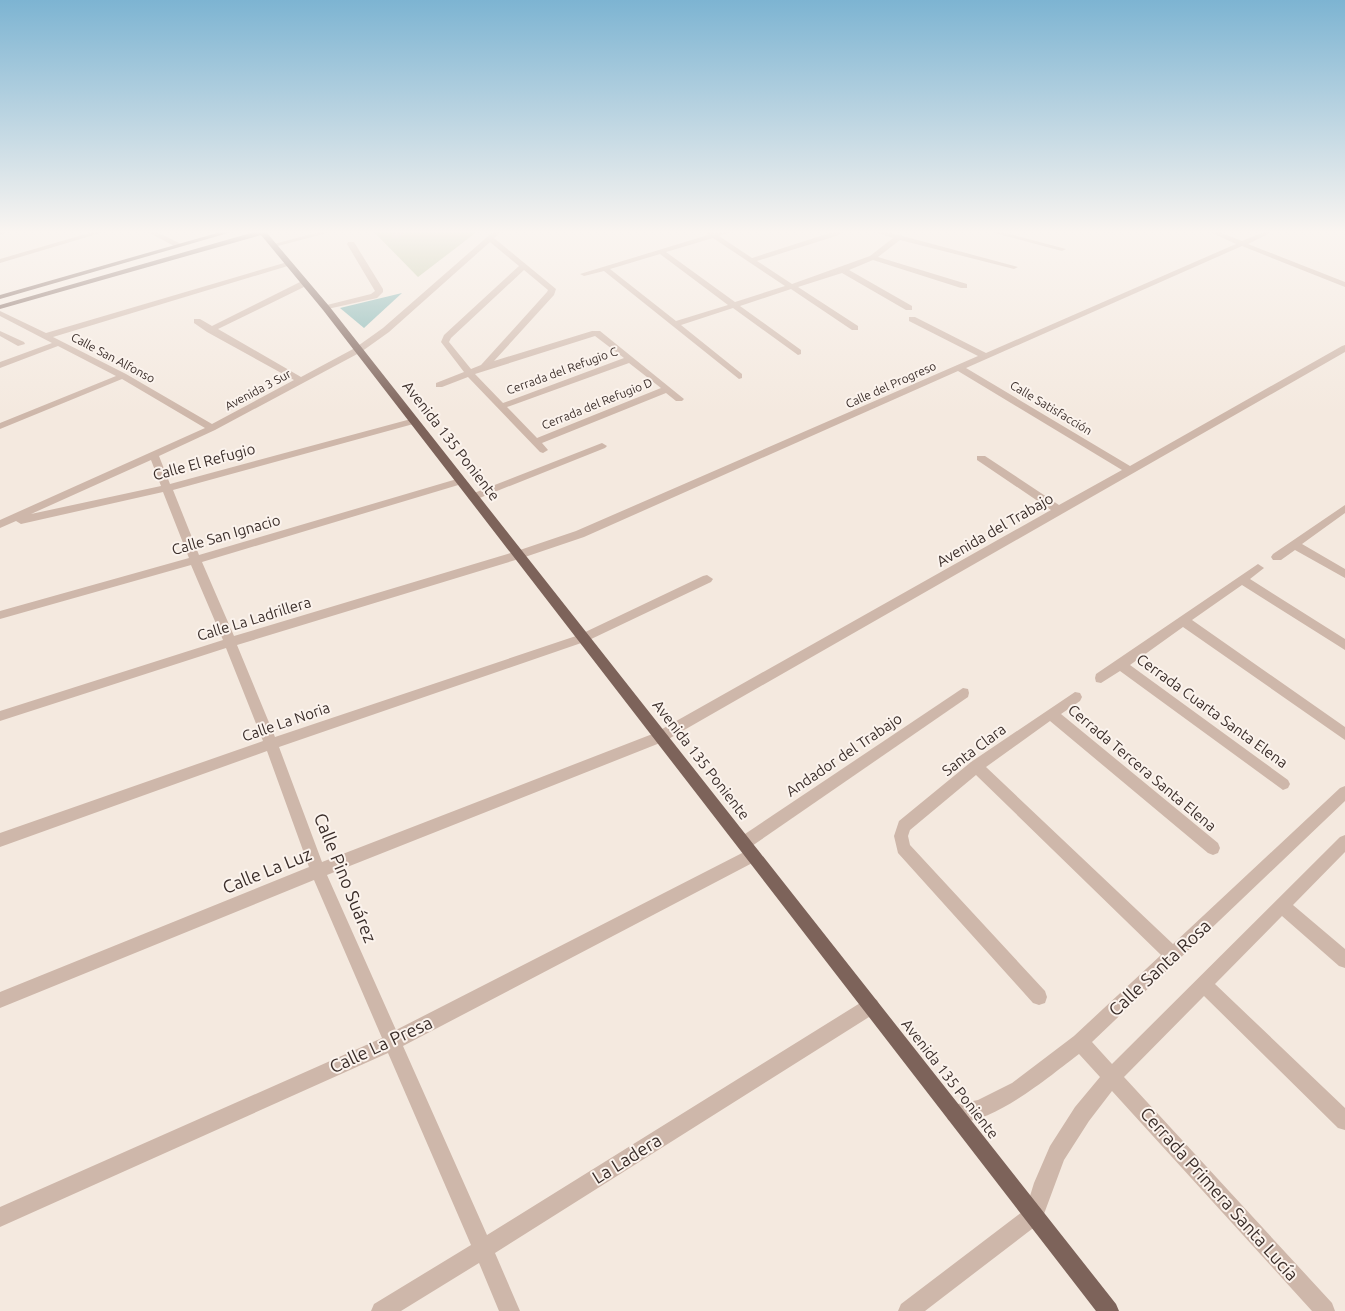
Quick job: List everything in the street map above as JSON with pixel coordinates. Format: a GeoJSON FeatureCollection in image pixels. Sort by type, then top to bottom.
{"type":"FeatureCollection","features":[{"type":"Feature","properties":{"kind":"main road"},"geometry":{"type":"LineString","coordinates":[[0,297],[17,292]]}},
{"type":"Feature","properties":{"kind":"main road"},"geometry":{"type":"LineString","coordinates":[[0,308],[54,292]]}},
{"type":"Feature","properties":{"kind":"main road","name":"Avenida 135 Poniente"},"geometry":{"type":"LineString","coordinates":[[313,292],[1109,1311]]}},
{"type":"Feature","properties":{"kind":"street"},"geometry":{"type":"LineString","coordinates":[[46,336],[191,292]]}},
{"type":"Feature","properties":{"kind":"street"},"geometry":{"type":"LineString","coordinates":[[210,330],[286,292]]}},
{"type":"Feature","properties":{"kind":"street"},"geometry":{"type":"LineString","coordinates":[[326,308],[374,296],[379,292]]}},
{"type":"Feature","properties":{"kind":"street","name":"Avenida 3 Sur"},"geometry":{"type":"LineString","coordinates":[[0,524],[212,428],[302,381],[358,350],[386,330],[429,292]]}},
{"type":"Feature","properties":{"kind":"street"},"geometry":{"type":"LineString","coordinates":[[496,292],[445,339],[447,346],[469,373],[543,450]]}},
{"type":"Feature","properties":{"kind":"street"},"geometry":{"type":"LineString","coordinates":[[484,367],[551,292]]}},
{"type":"Feature","properties":{"kind":"street"},"geometry":{"type":"LineString","coordinates":[[636,292],[739,376]]}},
{"type":"Feature","properties":{"kind":"street"},"geometry":{"type":"LineString","coordinates":[[716,292],[798,352]]}},
{"type":"Feature","properties":{"kind":"street"},"geometry":{"type":"LineString","coordinates":[[676,324],[777,292]]}},
{"type":"Feature","properties":{"kind":"street"},"geometry":{"type":"LineString","coordinates":[[801,292],[855,328]]}},
{"type":"Feature","properties":{"kind":"street"},"geometry":{"type":"LineString","coordinates":[[882,292],[909,308]]}},
{"type":"Feature","properties":{"kind":"street","name":"Calle del Progreso"},"geometry":{"type":"LineString","coordinates":[[518,555],[589,530],[1131,292]]}},
{"type":"Feature","properties":{"kind":"street","name":"Calle San Alfonso"},"geometry":{"type":"LineString","coordinates":[[0,313],[123,376],[212,428]]}},
{"type":"Feature","properties":{"kind":"street"},"geometry":{"type":"LineString","coordinates":[[912,319],[985,356]]}},
{"type":"Feature","properties":{"kind":"street"},"geometry":{"type":"LineString","coordinates":[[197,321],[302,381]]}},
{"type":"Feature","properties":{"kind":"street"},"geometry":{"type":"LineString","coordinates":[[439,385],[484,367],[595,332],[600,334],[679,399]]}},
{"type":"Feature","properties":{"kind":"street"},"geometry":{"type":"LineString","coordinates":[[0,333],[21,344]]}},
{"type":"Feature","properties":{"kind":"street"},"geometry":{"type":"LineString","coordinates":[[0,365],[59,343]]}},
{"type":"Feature","properties":{"kind":"street","name":"Avenida del Trabajo"},"geometry":{"type":"LineString","coordinates":[[660,737],[1345,348]]}},
{"type":"Feature","properties":{"kind":"street","name":"Cerrada del Refugio C"},"geometry":{"type":"LineString","coordinates":[[502,406],[631,359]]}},
{"type":"Feature","properties":{"kind":"street","name":"Calle Satisfacción"},"geometry":{"type":"LineString","coordinates":[[959,368],[1130,470]]}},
{"type":"Feature","properties":{"kind":"street"},"geometry":{"type":"LineString","coordinates":[[0,426],[123,376]]}},
{"type":"Feature","properties":{"kind":"street","name":"Cerrada del Refugio D"},"geometry":{"type":"LineString","coordinates":[[536,442],[667,389]]}},
{"type":"Feature","properties":{"kind":"street","name":"Calle El Refugio"},"geometry":{"type":"LineString","coordinates":[[0,524],[168,488],[414,421]]}},
{"type":"Feature","properties":{"kind":"street"},"geometry":{"type":"LineString","coordinates":[[473,497],[602,446]]}},
{"type":"Feature","properties":{"kind":"street","name":"Calle Pino Suárez"},"geometry":{"type":"LineString","coordinates":[[154,455],[194,560],[230,642],[271,744],[318,871],[510,1311]]}},
{"type":"Feature","properties":{"kind":"street"},"geometry":{"type":"LineString","coordinates":[[981,458],[1059,510]]}},
{"type":"Feature","properties":{"kind":"street","name":"Calle San Ignacio"},"geometry":{"type":"LineString","coordinates":[[0,615],[461,481]]}},
{"type":"Feature","properties":{"kind":"street"},"geometry":{"type":"LineString","coordinates":[[1278,557],[1345,508]]}},
{"type":"Feature","properties":{"kind":"street"},"geometry":{"type":"LineString","coordinates":[[1294,545],[1345,574]]}},
{"type":"Feature","properties":{"kind":"street","name":"Calle La Ladrillera"},"geometry":{"type":"LineString","coordinates":[[0,716],[230,642],[518,555]]}},
{"type":"Feature","properties":{"kind":"street"},"geometry":{"type":"LineString","coordinates":[[1101,678],[1258,568]]}},
{"type":"Feature","properties":{"kind":"street","name":"Calle La Noria"},"geometry":{"type":"LineString","coordinates":[[0,840],[271,744],[583,638],[707,579]]}},
{"type":"Feature","properties":{"kind":"street"},"geometry":{"type":"LineString","coordinates":[[1243,580],[1345,645]]}},
{"type":"Feature","properties":{"kind":"street"},"geometry":{"type":"LineString","coordinates":[[1184,621],[1345,734]]}},
{"type":"Feature","properties":{"kind":"street","name":"Cerrada Cuarta Santa Elena"},"geometry":{"type":"LineString","coordinates":[[1121,665],[1283,784]]}},
{"type":"Feature","properties":{"kind":"street","name":"Andador del Trabajo"},"geometry":{"type":"LineString","coordinates":[[748,849],[963,693]]}},
{"type":"Feature","properties":{"kind":"street","name":"Santa Clara"},"geometry":{"type":"LineString","coordinates":[[1039,997],[903,848],[901,836],[904,826],[976,766],[1075,697]]}},
{"type":"Feature","properties":{"kind":"street","name":"Cerrada Tercera Santa Elena"},"geometry":{"type":"LineString","coordinates":[[1051,714],[1213,848]]}},
{"type":"Feature","properties":{"kind":"street","name":"Calle La Luz"},"geometry":{"type":"LineString","coordinates":[[0,1000],[318,871],[660,737]]}},
{"type":"Feature","properties":{"kind":"street"},"geometry":{"type":"LineString","coordinates":[[976,766],[1173,955]]}},
{"type":"Feature","properties":{"kind":"street","name":"Calle Santa Rosa"},"geometry":{"type":"LineString","coordinates":[[955,1113],[978,1109],[999,1100],[1080,1042],[1345,792]]}},
{"type":"Feature","properties":{"kind":"street"},"geometry":{"type":"LineString","coordinates":[[908,1311],[1034,1215],[1044,1183],[1057,1153],[1082,1114],[1112,1077],[1345,842]]}},
{"type":"Feature","properties":{"kind":"street","name":"Calle La Presa"},"geometry":{"type":"LineString","coordinates":[[0,1217],[392,1042],[748,849]]}},
{"type":"Feature","properties":{"kind":"street"},"geometry":{"type":"LineString","coordinates":[[1282,906],[1345,960]]}},
{"type":"Feature","properties":{"kind":"street"},"geometry":{"type":"LineString","coordinates":[[1204,985],[1345,1121]]}},
{"type":"Feature","properties":{"kind":"street","name":"La Ladera"},"geometry":{"type":"LineString","coordinates":[[381,1311],[483,1250],[871,1006]]}},
{"type":"Feature","properties":{"kind":"street","name":"Cerrada Primera Santa Lucía"},"geometry":{"type":"LineString","coordinates":[[1080,1042],[1326,1310]]}},
{"type":"Feature","properties":{"kind":"water"},"geometry":{"type":"Polygon","coordinates":[[[402,293],[364,328],[340,308],[402,293]]]}}]}
